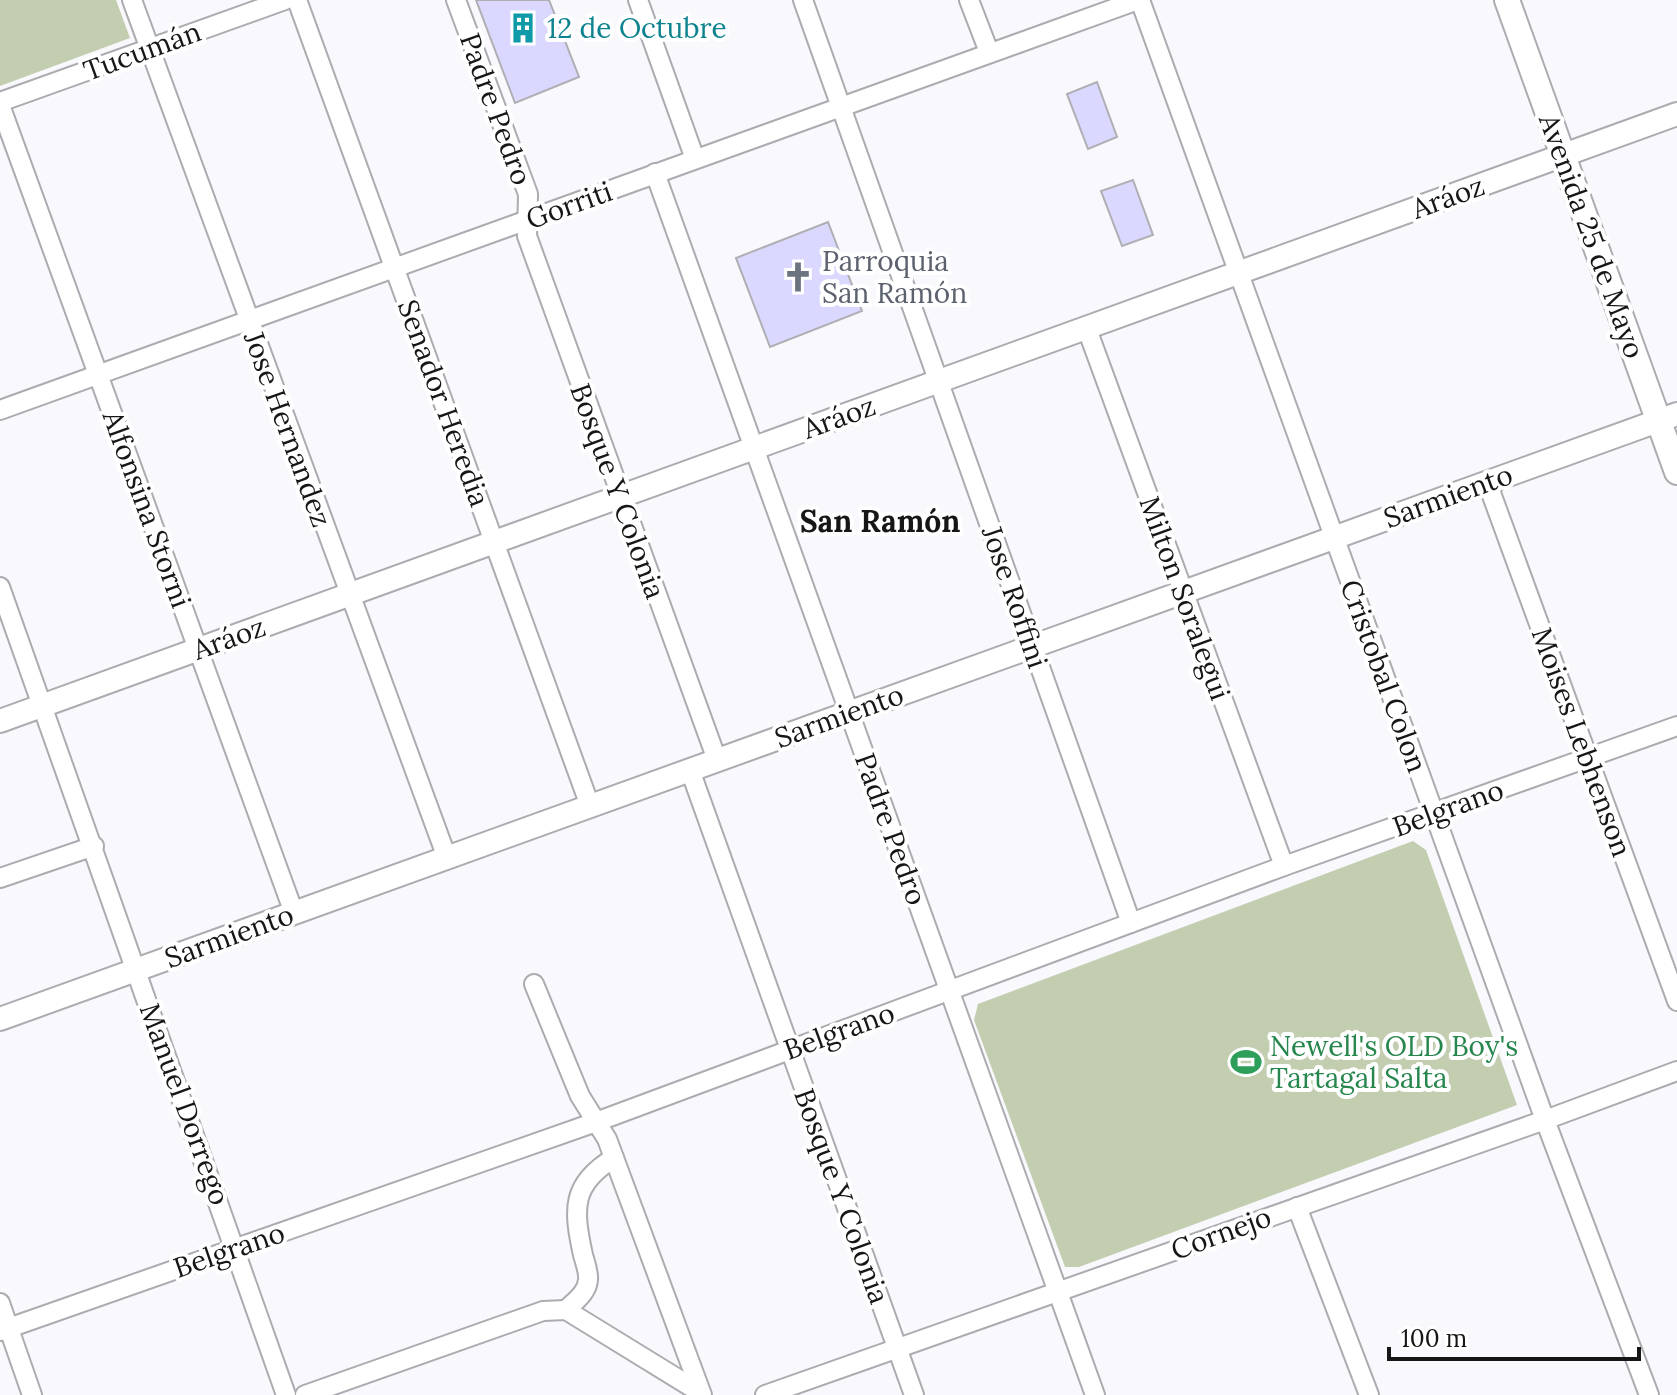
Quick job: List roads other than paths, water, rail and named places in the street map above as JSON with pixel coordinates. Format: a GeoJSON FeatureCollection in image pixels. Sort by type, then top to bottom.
{"type":"FeatureCollection","features":[{"type":"Feature","properties":{"kind":"main road","name":"Avenida 25 de Mayo"},"geometry":{"type":"LineString","coordinates":[[1507,0],[1563,155],[1668,417],[1677,472]]}},
{"type":"Feature","properties":{"kind":"street","name":"Jose Hernandez"},"geometry":{"type":"LineString","coordinates":[[132,0],[447,858]]}},
{"type":"Feature","properties":{"kind":"street","name":"Tucumán"},"geometry":{"type":"LineString","coordinates":[[0,103],[285,0]]}},
{"type":"Feature","properties":{"kind":"street","name":"Senador Heredia"},"geometry":{"type":"LineString","coordinates":[[297,0],[590,806]]}},
{"type":"Feature","properties":{"kind":"street","name":"Padre Pedro"},"geometry":{"type":"LineString","coordinates":[[456,0],[528,194],[526,220]]}},
{"type":"Feature","properties":{"kind":"street"},"geometry":{"type":"LineString","coordinates":[[638,0],[695,159]]}},
{"type":"Feature","properties":{"kind":"street","name":"Jose Roffini"},"geometry":{"type":"LineString","coordinates":[[803,0],[1131,923]]}},
{"type":"Feature","properties":{"kind":"street"},"geometry":{"type":"LineString","coordinates":[[969,0],[989,52]]}},
{"type":"Feature","properties":{"kind":"street","name":"Gorriti"},"geometry":{"type":"LineString","coordinates":[[0,410],[1139,0]]}},
{"type":"Feature","properties":{"kind":"street","name":"Cristobal Colon"},"geometry":{"type":"LineString","coordinates":[[1139,0],[1545,1120],[1649,1395]]}},
{"type":"Feature","properties":{"kind":"street","name":"Alfonsina Storni"},"geometry":{"type":"LineString","coordinates":[[0,103],[294,913]]}},
{"type":"Feature","properties":{"kind":"street","name":"Aráoz"},"geometry":{"type":"LineString","coordinates":[[0,721],[1677,114]]}},
{"type":"Feature","properties":{"kind":"street","name":"Padre Pedro"},"geometry":{"type":"LineString","coordinates":[[655,173],[1095,1395]]}},
{"type":"Feature","properties":{"kind":"street","name":"Bosque Y Colonia"},"geometry":{"type":"LineString","coordinates":[[526,220],[527,236],[717,760]]}},
{"type":"Feature","properties":{"kind":"street","name":"Milton Soralegui"},"geometry":{"type":"LineString","coordinates":[[1087,329],[1284,866]]}},
{"type":"Feature","properties":{"kind":"street","name":"Sarmiento"},"geometry":{"type":"LineString","coordinates":[[0,1019],[1668,417]]}},
{"type":"Feature","properties":{"kind":"street","name":"Moises Lebhenson"},"geometry":{"type":"LineString","coordinates":[[1487,482],[1677,1001]]}},
{"type":"Feature","properties":{"kind":"street","name":"Manuel Dorrego"},"geometry":{"type":"LineString","coordinates":[[0,587],[138,969],[286,1395]]}},
{"type":"Feature","properties":{"kind":"street","name":"Belgrano"},"geometry":{"type":"LineString","coordinates":[[4,1330],[596,1122],[1284,866],[1677,726]]}},
{"type":"Feature","properties":{"kind":"street","name":"Bosque Y Colonia"},"geometry":{"type":"LineString","coordinates":[[690,770],[914,1395]]}},
{"type":"Feature","properties":{"kind":"street"},"geometry":{"type":"LineString","coordinates":[[0,878],[94,846]]}},
{"type":"Feature","properties":{"kind":"street"},"geometry":{"type":"LineString","coordinates":[[534,984],[580,1096],[614,1158],[701,1394]]}},
{"type":"Feature","properties":{"kind":"street","name":"Cornejo"},"geometry":{"type":"LineString","coordinates":[[765,1395],[1677,1071]]}},
{"type":"Feature","properties":{"kind":"street"},"geometry":{"type":"LineString","coordinates":[[566,1310],[582,1295],[588,1279],[575,1216],[578,1198],[590,1172],[614,1158]]}},
{"type":"Feature","properties":{"kind":"street"},"geometry":{"type":"LineString","coordinates":[[1297,1207],[1369,1395]]}},
{"type":"Feature","properties":{"kind":"street"},"geometry":{"type":"LineString","coordinates":[[0,1303],[4,1330],[32,1395]]}},
{"type":"Feature","properties":{"kind":"street"},"geometry":{"type":"LineString","coordinates":[[305,1395],[543,1311],[566,1310],[701,1394]]}},
{"type":"Feature","properties":{"kind":"place","name":"12 de Octubre"},"geometry":{"type":"Point","coordinates":[523,28]}},
{"type":"Feature","properties":{"kind":"place","name":"Parroquia San Ramón"},"geometry":{"type":"Point","coordinates":[798,277]}},
{"type":"Feature","properties":{"kind":"place","name":"Newell's OLD Boy's Tartagal Salta"},"geometry":{"type":"Point","coordinates":[1246,1062]}},
{"type":"Feature","properties":{"kind":"district","name":"San Ramón"},"geometry":{"type":"Point","coordinates":[880,521]}}]}
